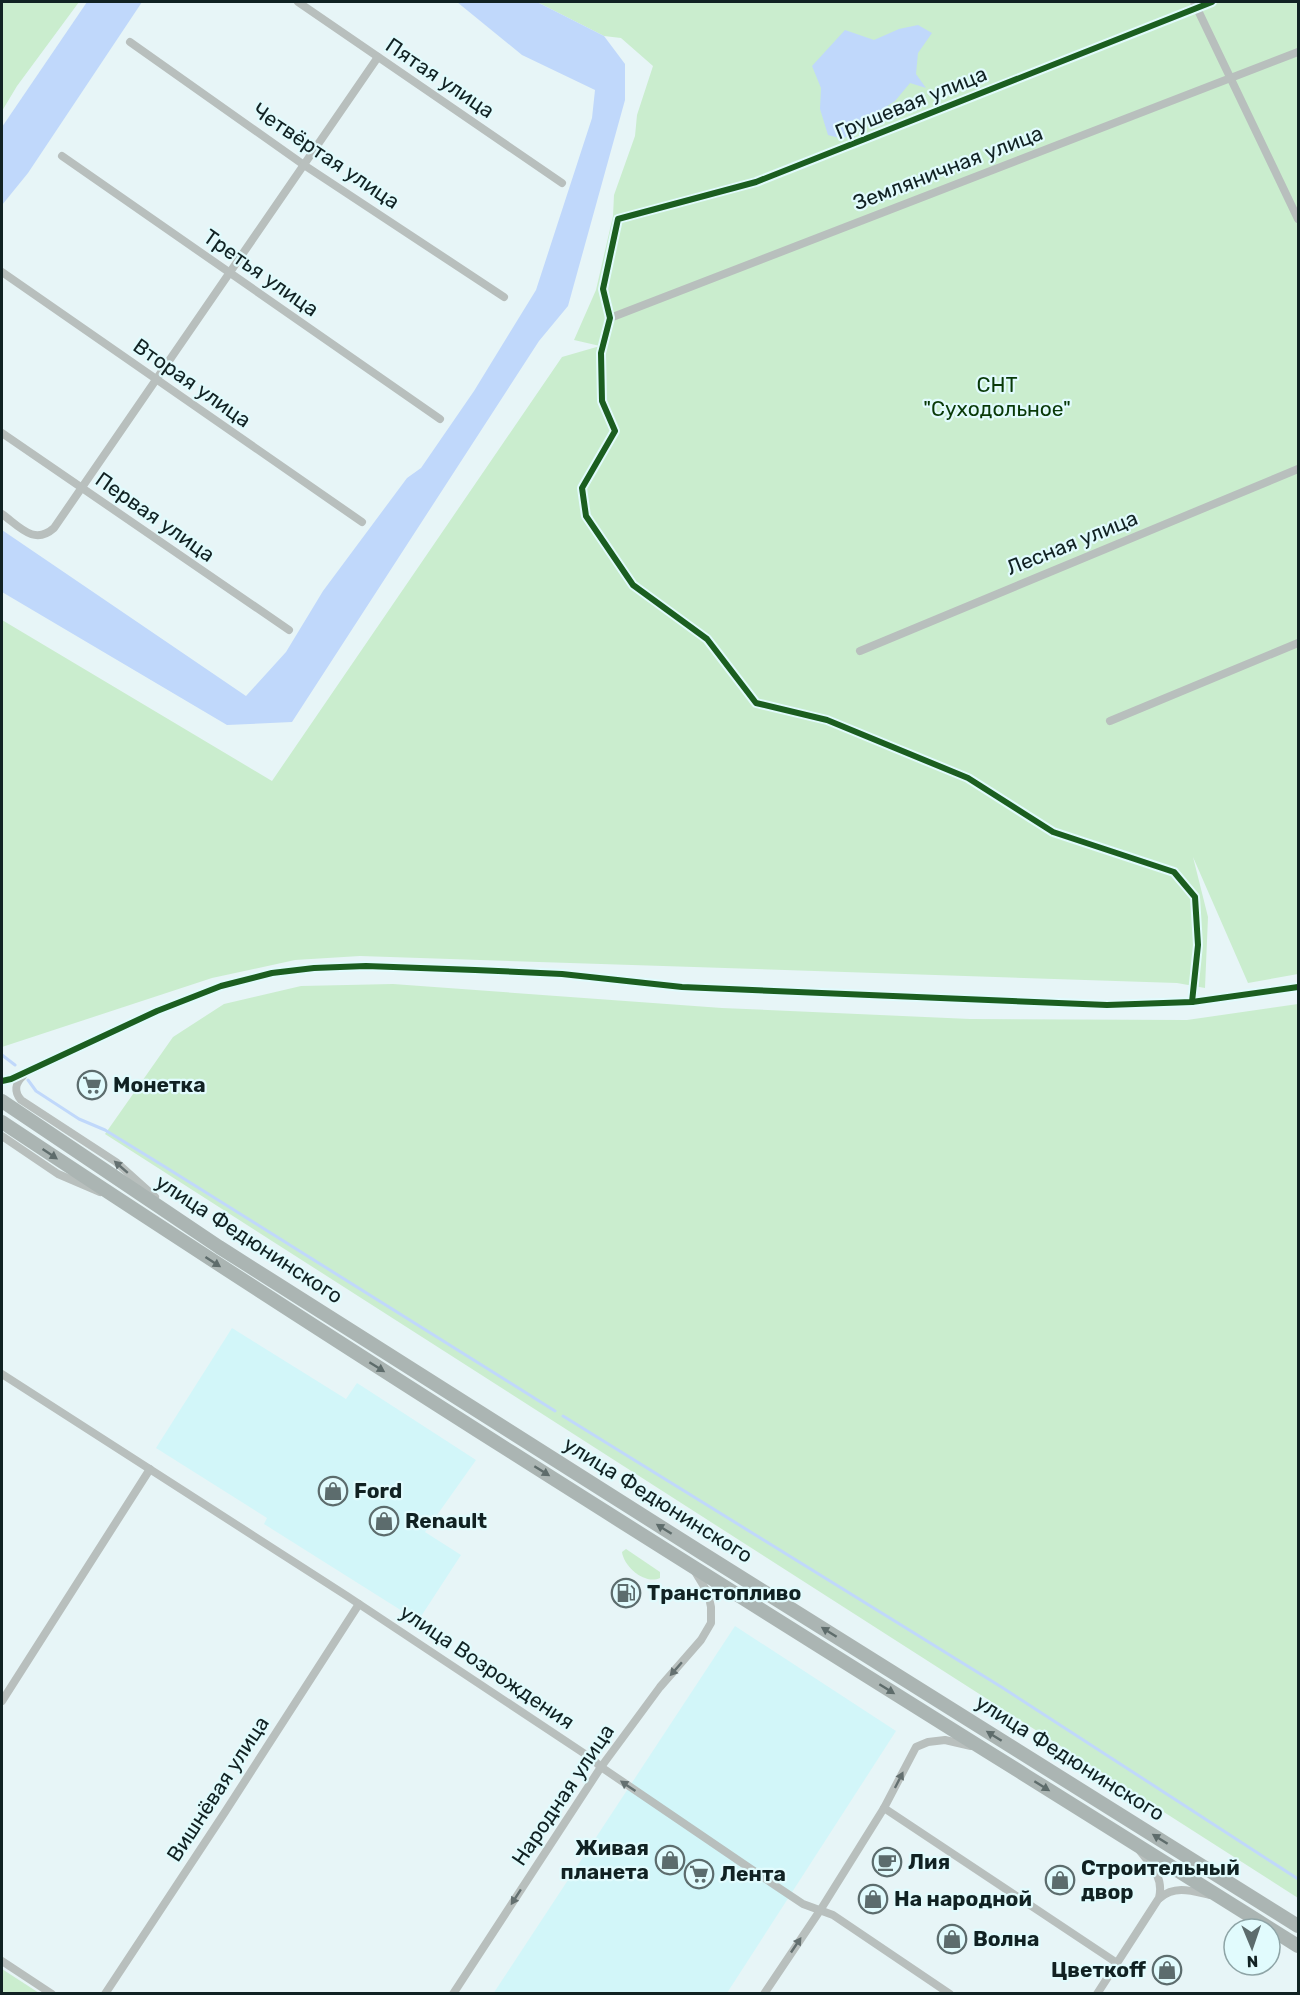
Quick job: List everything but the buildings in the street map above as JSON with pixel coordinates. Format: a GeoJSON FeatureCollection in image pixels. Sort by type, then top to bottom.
{"type":"FeatureCollection","features":[{"type":"Feature","properties":{"kind":"highway","name":"улица Федюнинского"},"geometry":{"type":"LineString","coordinates":[[2,1101],[180,1220],[712,1559],[1299,1926]]}},
{"type":"Feature","properties":{"kind":"highway","name":"улица Федюнинского"},"geometry":{"type":"LineString","coordinates":[[2,1122],[237,1278],[691,1566],[1299,1946]]}},
{"type":"Feature","properties":{"kind":"street","name":"Пятая улица"},"geometry":{"type":"LineString","coordinates":[[298,2],[562,183]]}},
{"type":"Feature","properties":{"kind":"street","name":"Грушевая улица"},"geometry":{"type":"LineString","coordinates":[[610,318],[603,289],[618,219],[756,182],[1196,4],[1212,2]]}},
{"type":"Feature","properties":{"kind":"street"},"geometry":{"type":"LineString","coordinates":[[1196,4],[1299,219]]}},
{"type":"Feature","properties":{"kind":"street","name":"Четвёртая улица"},"geometry":{"type":"LineString","coordinates":[[130,42],[304,165],[504,297]]}},
{"type":"Feature","properties":{"kind":"street","name":"Земляничная улица"},"geometry":{"type":"LineString","coordinates":[[610,318],[1299,52]]}},
{"type":"Feature","properties":{"kind":"street"},"geometry":{"type":"LineString","coordinates":[[2,514],[32,535],[39,536],[54,528],[378,57]]}},
{"type":"Feature","properties":{"kind":"street","name":"Третья улица"},"geometry":{"type":"LineString","coordinates":[[62,156],[440,419]]}},
{"type":"Feature","properties":{"kind":"street","name":"Вторая улица"},"geometry":{"type":"LineString","coordinates":[[2,272],[362,522]]}},
{"type":"Feature","properties":{"kind":"street"},"geometry":{"type":"LineString","coordinates":[[610,318],[601,353],[602,401],[615,431],[582,488],[586,516],[633,585],[707,639],[756,704],[827,720],[968,778],[1053,832],[1174,872],[1195,897],[1198,945],[1192,1002]]}},
{"type":"Feature","properties":{"kind":"street","name":"Первая улица"},"geometry":{"type":"LineString","coordinates":[[2,433],[289,630]]}},
{"type":"Feature","properties":{"kind":"street","name":"Лесная улица"},"geometry":{"type":"LineString","coordinates":[[860,651],[1299,469]]}},
{"type":"Feature","properties":{"kind":"street"},"geometry":{"type":"LineString","coordinates":[[1110,721],[1299,643]]}},
{"type":"Feature","properties":{"kind":"street"},"geometry":{"type":"LineString","coordinates":[[2,1082],[157,1011],[221,986],[272,973],[314,968],[366,966],[497,971],[682,987],[1107,1005],[1192,1002],[1299,987]]}},
{"type":"Feature","properties":{"kind":"street"},"geometry":{"type":"LineString","coordinates":[[28,1071],[17,1084],[16,1092],[21,1100],[116,1162],[180,1220]]}},
{"type":"Feature","properties":{"kind":"street"},"geometry":{"type":"LineString","coordinates":[[2,1136],[58,1174],[125,1204]]}},
{"type":"Feature","properties":{"kind":"street","name":"улица Возрождения"},"geometry":{"type":"LineString","coordinates":[[2,1374],[359,1604],[582,1752],[803,1904],[833,1915],[950,1994]]}},
{"type":"Feature","properties":{"kind":"street"},"geometry":{"type":"LineString","coordinates":[[2,1701],[150,1469]]}},
{"type":"Feature","properties":{"kind":"street","name":"Народная улица"},"geometry":{"type":"LineString","coordinates":[[453,1994],[601,1767],[660,1687],[701,1640],[711,1623],[708,1593],[691,1566]]}},
{"type":"Feature","properties":{"kind":"street","name":"Вишнёвая улица"},"geometry":{"type":"LineString","coordinates":[[105,1994],[359,1604]]}},
{"type":"Feature","properties":{"kind":"street"},"geometry":{"type":"LineString","coordinates":[[764,1994],[821,1909],[884,1808],[916,1747],[928,1742],[945,1740],[992,1754]]}},
{"type":"Feature","properties":{"kind":"street"},"geometry":{"type":"LineString","coordinates":[[884,1808],[1117,1963]]}},
{"type":"Feature","properties":{"kind":"street"},"geometry":{"type":"LineString","coordinates":[[1097,1994],[1159,1898],[1162,1889],[1157,1873],[1133,1842]]}},
{"type":"Feature","properties":{"kind":"street"},"geometry":{"type":"LineString","coordinates":[[1159,1898],[1168,1892],[1181,1890],[1223,1899]]}},
{"type":"Feature","properties":{"kind":"street"},"geometry":{"type":"LineString","coordinates":[[2,1961],[52,1994]]}},
{"type":"Feature","properties":{"kind":"shaded area"},"geometry":{"type":"Polygon","coordinates":[[[87,2],[142,2],[28,173],[2,205],[2,127],[87,2]]]}},
{"type":"Feature","properties":{"kind":"shaded area"},"geometry":{"type":"Polygon","coordinates":[[[457,2],[537,2],[604,36],[625,64],[625,100],[568,306],[539,341],[292,722],[227,725],[2,592],[2,530],[246,696],[286,652],[323,591],[407,478],[421,468],[474,391],[536,290],[592,118],[595,90],[522,55],[457,2]]]}},
{"type":"Feature","properties":{"kind":"shaded area"},"geometry":{"type":"Polygon","coordinates":[[[918,25],[932,33],[918,53],[916,74],[926,88],[910,83],[895,101],[843,139],[828,135],[820,109],[821,88],[812,66],[845,30],[874,40],[899,29],[918,25]]]}},
{"type":"Feature","properties":{"kind":"shaded area"},"geometry":{"type":"Polygon","coordinates":[[[232,1328],[346,1399],[357,1383],[476,1460],[425,1532],[461,1555],[418,1621],[264,1524],[267,1518],[156,1448],[232,1328]]]}},
{"type":"Feature","properties":{"kind":"shaded area"},"geometry":{"type":"Polygon","coordinates":[[[735,1626],[896,1731],[727,1993],[493,1994],[735,1626]]]}},
{"type":"Feature","properties":{"kind":"green space"},"geometry":{"type":"Polygon","coordinates":[[[2,2],[79,2],[17,86],[2,111],[2,2]]]}},
{"type":"Feature","properties":{"kind":"green space","name":"СНТ \"Суходольное\""},"geometry":{"type":"Polygon","coordinates":[[[537,2],[1298,2],[1298,974],[1248,983],[1193,857],[1208,917],[1205,988],[1177,983],[360,956],[295,960],[212,978],[2,1047],[2,620],[272,781],[562,357],[600,346],[574,340],[596,290],[613,216],[614,195],[635,136],[637,115],[653,66],[621,38],[604,36],[537,2]]]}},
{"type":"Feature","properties":{"kind":"green space"},"geometry":{"type":"Polygon","coordinates":[[[393,984],[722,1008],[970,1019],[1187,1020],[1298,1004],[1298,1898],[105,1134],[173,1037],[224,1004],[301,986],[393,984]]]}},
{"type":"Feature","properties":{"kind":"green space"},"geometry":{"type":"Polygon","coordinates":[[[626,1549],[660,1572],[660,1578],[648,1579],[631,1569],[622,1552],[626,1549]]]}},
{"type":"Feature","properties":{"kind":"green space"},"geometry":{"type":"Polygon","coordinates":[[[2,1969],[39,1993],[2,1993],[2,1969]]]}},
{"type":"Feature","properties":{"kind":"waterway"},"geometry":{"type":"LineString","coordinates":[[2,1055],[15,1065]]}},
{"type":"Feature","properties":{"kind":"waterway"},"geometry":{"type":"LineString","coordinates":[[28,1080],[36,1091],[79,1119],[105,1130],[555,1411]]}},
{"type":"Feature","properties":{"kind":"waterway"},"geometry":{"type":"LineString","coordinates":[[563,1416],[1003,1688],[1298,1879]]}},
{"type":"Feature","properties":{"kind":"cycle path"},"geometry":{"type":"LineString","coordinates":[[1192,1002],[1198,945],[1195,897],[1174,872],[1053,832],[968,778],[827,720],[756,703],[707,639],[633,585],[586,516],[582,488],[615,431],[602,401],[601,353],[610,318],[603,289],[618,219],[756,182],[1212,2]]}},
{"type":"Feature","properties":{"kind":"cycle path"},"geometry":{"type":"LineString","coordinates":[[2,1081],[11,1079],[157,1011],[221,986],[272,973],[314,968],[366,966],[562,974],[682,987],[1107,1005],[1192,1002],[1298,987]]}},
{"type":"Feature","properties":{"kind":"place","name":"Монетка"},"geometry":{"type":"Point","coordinates":[92,1085]}},
{"type":"Feature","properties":{"kind":"place","name":"Ford"},"geometry":{"type":"Point","coordinates":[333,1491]}},
{"type":"Feature","properties":{"kind":"place","name":"Renault"},"geometry":{"type":"Point","coordinates":[384,1521]}},
{"type":"Feature","properties":{"kind":"place","name":"Транстопливо"},"geometry":{"type":"Point","coordinates":[626,1593]}},
{"type":"Feature","properties":{"kind":"place","name":"Живая планета"},"geometry":{"type":"Point","coordinates":[670,1860]}},
{"type":"Feature","properties":{"kind":"place","name":"Лия"},"geometry":{"type":"Point","coordinates":[887,1862]}},
{"type":"Feature","properties":{"kind":"place","name":"Лента"},"geometry":{"type":"Point","coordinates":[699,1874]}},
{"type":"Feature","properties":{"kind":"place","name":"Строительный двор"},"geometry":{"type":"Point","coordinates":[1060,1880]}},
{"type":"Feature","properties":{"kind":"place","name":"На народной"},"geometry":{"type":"Point","coordinates":[873,1899]}},
{"type":"Feature","properties":{"kind":"place","name":"Волна"},"geometry":{"type":"Point","coordinates":[952,1939]}},
{"type":"Feature","properties":{"kind":"place","name":"Цветкоff"},"geometry":{"type":"Point","coordinates":[1167,1970]}}]}
